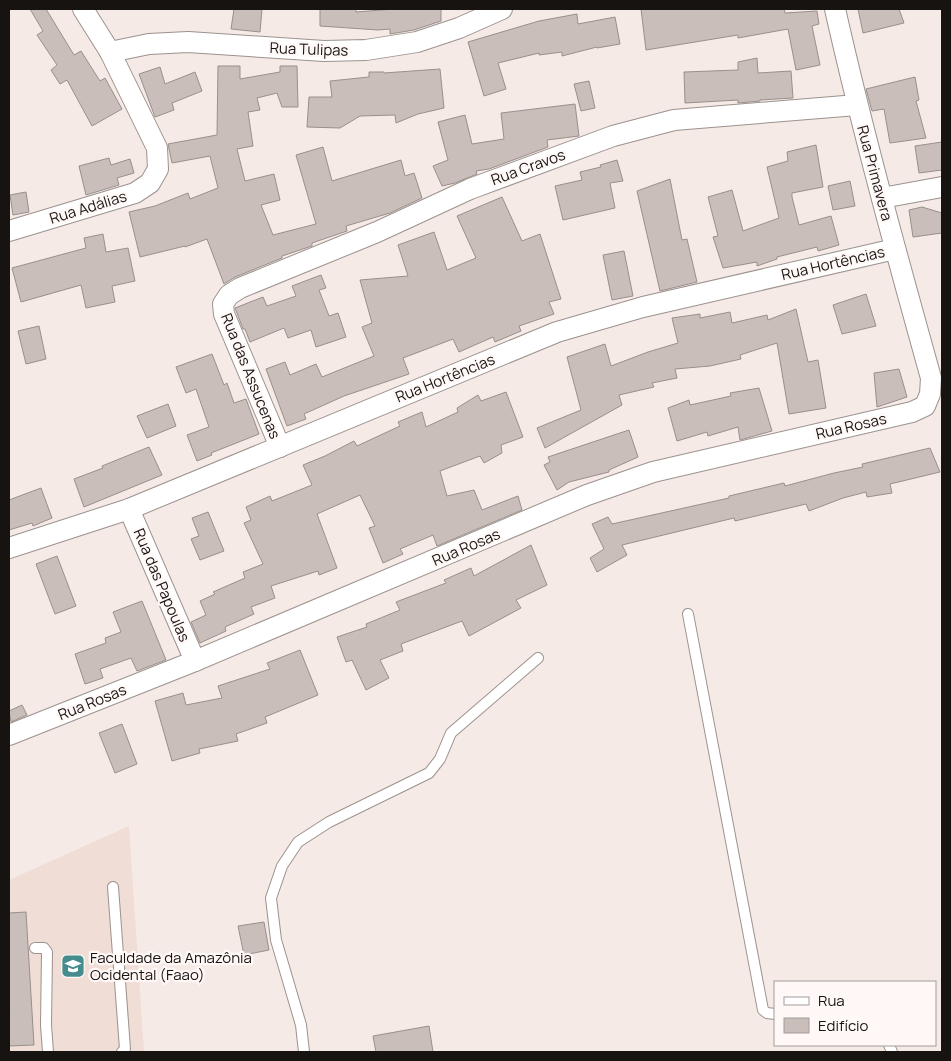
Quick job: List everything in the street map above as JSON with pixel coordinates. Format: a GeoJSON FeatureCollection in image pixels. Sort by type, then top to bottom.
{"type":"FeatureCollection","features":[{"type":"Feature","properties":{"kind":"street"},"geometry":{"type":"LineString","coordinates":[[83,9],[110,52]]}},
{"type":"Feature","properties":{"kind":"street","name":"Rua Tulipas"},"geometry":{"type":"LineString","coordinates":[[110,52],[149,44],[188,42],[324,51],[366,50],[416,42],[459,28],[502,9]]}},
{"type":"Feature","properties":{"kind":"street","name":"Rua Primavera"},"geometry":{"type":"LineString","coordinates":[[835,9],[857,105],[895,249],[932,378],[930,394]]}},
{"type":"Feature","properties":{"kind":"street","name":"Rua Adálias"},"geometry":{"type":"LineString","coordinates":[[9,231],[135,193],[150,183],[158,169],[157,148],[110,52]]}},
{"type":"Feature","properties":{"kind":"street","name":"Rua Cravos"},"geometry":{"type":"LineString","coordinates":[[223,304],[229,295],[240,288],[377,232],[470,189],[612,136],[674,120],[857,105]]}},
{"type":"Feature","properties":{"kind":"street"},"geometry":{"type":"LineString","coordinates":[[882,198],[942,187]]}},
{"type":"Feature","properties":{"kind":"street","name":"Rua Hortências"},"geometry":{"type":"LineString","coordinates":[[9,548],[129,510],[557,332],[643,307],[895,249]]}},
{"type":"Feature","properties":{"kind":"street","name":"Rua das Assucenas"},"geometry":{"type":"LineString","coordinates":[[223,304],[224,314],[280,447]]}},
{"type":"Feature","properties":{"kind":"street","name":"Rua Rosas"},"geometry":{"type":"LineString","coordinates":[[9,735],[195,661],[587,496],[652,472],[912,412],[925,406],[930,394]]}},
{"type":"Feature","properties":{"kind":"street","name":"Rua das Papoulas"},"geometry":{"type":"LineString","coordinates":[[129,510],[195,661]]}},
{"type":"Feature","properties":{"kind":"lane"},"geometry":{"type":"LineString","coordinates":[[688,614],[763,1010],[767,1013],[774,1014]]}},
{"type":"Feature","properties":{"kind":"lane"},"geometry":{"type":"LineString","coordinates":[[304,1052],[300,1025],[276,940],[271,898],[282,866],[298,842],[321,827],[428,773],[440,759],[451,732],[538,658]]}},
{"type":"Feature","properties":{"kind":"lane"},"geometry":{"type":"LineString","coordinates":[[113,887],[125,1049],[122,1052]]}},
{"type":"Feature","properties":{"kind":"lane"},"geometry":{"type":"LineString","coordinates":[[35,948],[44,948],[47,952],[46,1025],[48,1052]]}},
{"type":"Feature","properties":{"kind":"shaded area","name":"Faculdade da Amazônia Ocidental (Faao)"},"geometry":{"type":"Polygon","coordinates":[[[129,826],[144,1052],[9,1052],[9,880],[129,826]]]}},
{"type":"Feature","properties":{"kind":"building"},"geometry":{"type":"Polygon","coordinates":[[[30,9],[46,9],[74,55],[81,51],[100,81],[105,78],[122,109],[92,126],[67,80],[60,84],[51,70],[57,65],[37,35],[43,31],[30,9]]]}},
{"type":"Feature","properties":{"kind":"building"},"geometry":{"type":"Polygon","coordinates":[[[234,9],[262,9],[260,32],[231,29],[234,9]]]}},
{"type":"Feature","properties":{"kind":"building"},"geometry":{"type":"Polygon","coordinates":[[[320,9],[356,9],[356,12],[394,9],[441,9],[441,21],[414,30],[390,34],[390,29],[378,30],[320,26],[320,9]]]}},
{"type":"Feature","properties":{"kind":"building"},"geometry":{"type":"Polygon","coordinates":[[[641,9],[784,9],[785,13],[817,11],[819,24],[812,26],[820,65],[796,70],[788,29],[738,38],[738,35],[646,50],[641,9]]]}},
{"type":"Feature","properties":{"kind":"building"},"geometry":{"type":"Polygon","coordinates":[[[858,9],[899,9],[904,23],[863,33],[858,9]]]}},
{"type":"Feature","properties":{"kind":"building"},"geometry":{"type":"Polygon","coordinates":[[[577,14],[578,24],[615,17],[620,44],[597,47],[562,56],[562,52],[539,55],[539,53],[498,63],[506,89],[484,96],[468,42],[539,21],[577,14]]]}},
{"type":"Feature","properties":{"kind":"building"},"geometry":{"type":"Polygon","coordinates":[[[757,58],[758,73],[791,71],[793,98],[738,103],[738,100],[685,103],[684,72],[738,70],[738,62],[757,58]]]}},
{"type":"Feature","properties":{"kind":"building"},"geometry":{"type":"Polygon","coordinates":[[[218,66],[240,66],[240,79],[280,72],[280,66],[297,66],[298,107],[282,107],[277,93],[257,98],[260,110],[248,112],[253,146],[237,149],[245,181],[274,174],[280,200],[261,205],[273,235],[316,224],[296,155],[323,147],[332,181],[401,160],[405,176],[414,173],[422,198],[390,213],[346,226],[347,231],[312,243],[312,246],[282,256],[282,258],[235,277],[224,284],[207,239],[185,247],[140,257],[129,212],[155,206],[188,193],[190,199],[218,188],[210,156],[172,163],[168,144],[217,135],[218,66]]]}},
{"type":"Feature","properties":{"kind":"building"},"geometry":{"type":"Polygon","coordinates":[[[160,67],[165,84],[195,72],[202,91],[172,103],[174,110],[155,117],[139,74],[160,67]]]}},
{"type":"Feature","properties":{"kind":"building"},"geometry":{"type":"Polygon","coordinates":[[[440,69],[444,108],[418,114],[396,123],[395,115],[360,116],[340,128],[307,127],[309,97],[332,97],[330,81],[369,77],[369,72],[384,73],[440,69]]]}},
{"type":"Feature","properties":{"kind":"building"},"geometry":{"type":"Polygon","coordinates":[[[915,77],[919,100],[916,101],[926,138],[890,143],[884,109],[872,111],[866,89],[915,77]]]}},
{"type":"Feature","properties":{"kind":"building"},"geometry":{"type":"Polygon","coordinates":[[[589,81],[595,108],[581,111],[574,84],[589,81]]]}},
{"type":"Feature","properties":{"kind":"building"},"geometry":{"type":"Polygon","coordinates":[[[575,104],[579,136],[547,140],[548,147],[489,169],[476,171],[477,174],[442,186],[433,166],[448,160],[438,122],[465,115],[472,144],[504,139],[501,113],[575,104]]]}},
{"type":"Feature","properties":{"kind":"building"},"geometry":{"type":"Polygon","coordinates":[[[942,142],[942,170],[919,173],[915,146],[942,142]]]}},
{"type":"Feature","properties":{"kind":"building"},"geometry":{"type":"Polygon","coordinates":[[[816,145],[823,187],[792,193],[792,197],[799,225],[831,216],[839,245],[818,251],[817,247],[777,257],[777,259],[757,266],[757,262],[723,268],[713,237],[718,236],[708,197],[732,190],[743,231],[779,218],[767,167],[788,161],[787,152],[816,145]]]}},
{"type":"Feature","properties":{"kind":"building"},"geometry":{"type":"Polygon","coordinates":[[[109,158],[111,165],[130,159],[134,173],[117,178],[119,185],[86,195],[79,166],[109,158]]]}},
{"type":"Feature","properties":{"kind":"building"},"geometry":{"type":"Polygon","coordinates":[[[617,160],[623,181],[610,183],[615,208],[563,220],[555,186],[582,180],[580,172],[601,167],[600,165],[617,160]]]}},
{"type":"Feature","properties":{"kind":"building"},"geometry":{"type":"Polygon","coordinates":[[[670,179],[682,240],[687,239],[697,282],[660,291],[637,191],[670,179]]]}},
{"type":"Feature","properties":{"kind":"building"},"geometry":{"type":"Polygon","coordinates":[[[850,181],[855,206],[833,210],[828,186],[850,181]]]}},
{"type":"Feature","properties":{"kind":"building"},"geometry":{"type":"Polygon","coordinates":[[[26,192],[29,212],[13,215],[10,195],[26,192]]]}},
{"type":"Feature","properties":{"kind":"building"},"geometry":{"type":"Polygon","coordinates":[[[502,197],[522,241],[540,234],[561,299],[549,302],[554,314],[519,326],[521,331],[495,342],[493,337],[459,352],[453,339],[403,358],[409,374],[344,396],[304,414],[306,419],[287,426],[266,369],[285,362],[290,375],[316,364],[322,377],[374,356],[362,327],[372,323],[360,280],[408,276],[398,245],[434,232],[447,270],[476,258],[457,216],[502,197]]]}},
{"type":"Feature","properties":{"kind":"building"},"geometry":{"type":"Polygon","coordinates":[[[922,207],[942,213],[942,233],[913,237],[909,210],[922,207]]]}},
{"type":"Feature","properties":{"kind":"building"},"geometry":{"type":"Polygon","coordinates":[[[103,234],[106,252],[128,248],[135,281],[112,286],[115,302],[86,308],[81,285],[21,302],[12,268],[86,248],[84,238],[103,234]]]}},
{"type":"Feature","properties":{"kind":"building"},"geometry":{"type":"Polygon","coordinates":[[[624,251],[633,296],[612,300],[603,255],[624,251]]]}},
{"type":"Feature","properties":{"kind":"building"},"geometry":{"type":"Polygon","coordinates":[[[321,275],[326,288],[319,290],[329,316],[338,313],[346,337],[316,347],[311,330],[288,338],[284,328],[250,342],[235,308],[263,297],[267,306],[296,296],[292,286],[321,275]]]}},
{"type":"Feature","properties":{"kind":"building"},"geometry":{"type":"Polygon","coordinates":[[[866,294],[876,326],[842,334],[833,305],[866,294]]]}},
{"type":"Feature","properties":{"kind":"building"},"geometry":{"type":"Polygon","coordinates":[[[796,309],[808,362],[818,360],[826,408],[789,414],[777,343],[740,355],[741,359],[710,366],[675,369],[677,378],[652,383],[654,387],[619,395],[622,405],[545,448],[537,428],[581,410],[567,357],[605,344],[611,366],[678,343],[672,318],[700,314],[700,318],[730,312],[732,323],[767,315],[768,320],[796,309]]]}},
{"type":"Feature","properties":{"kind":"building"},"geometry":{"type":"Polygon","coordinates":[[[39,326],[46,359],[26,364],[18,331],[39,326]]]}},
{"type":"Feature","properties":{"kind":"building"},"geometry":{"type":"Polygon","coordinates":[[[212,354],[224,385],[227,383],[234,403],[246,399],[259,434],[211,453],[212,455],[197,461],[187,435],[209,427],[196,389],[186,393],[176,367],[212,354]]]}},
{"type":"Feature","properties":{"kind":"building"},"geometry":{"type":"Polygon","coordinates":[[[899,369],[907,397],[877,407],[874,373],[899,369]]]}},
{"type":"Feature","properties":{"kind":"building"},"geometry":{"type":"Polygon","coordinates":[[[759,388],[772,431],[740,440],[738,427],[708,436],[707,432],[677,441],[668,408],[689,400],[690,405],[731,396],[730,393],[759,388]]]}},
{"type":"Feature","properties":{"kind":"building"},"geometry":{"type":"Polygon","coordinates":[[[506,392],[523,437],[501,445],[502,453],[484,463],[480,456],[440,471],[447,496],[474,490],[482,510],[518,496],[522,510],[437,546],[433,535],[400,549],[403,554],[383,563],[369,528],[375,526],[360,495],[317,514],[337,568],[319,575],[318,571],[271,586],[275,598],[251,607],[254,614],[225,627],[226,631],[200,643],[191,622],[206,615],[200,601],[215,594],[213,592],[245,578],[243,572],[263,564],[244,523],[251,520],[246,507],[270,496],[272,501],[312,485],[303,465],[354,441],[357,446],[400,426],[398,422],[422,412],[426,427],[458,412],[457,408],[478,395],[481,401],[506,392]]]}},
{"type":"Feature","properties":{"kind":"building"},"geometry":{"type":"Polygon","coordinates":[[[168,404],[176,426],[147,438],[137,416],[168,404]]]}},
{"type":"Feature","properties":{"kind":"building"},"geometry":{"type":"Polygon","coordinates":[[[629,430],[638,457],[609,470],[609,472],[569,482],[557,490],[544,465],[550,462],[548,457],[629,430]]]}},
{"type":"Feature","properties":{"kind":"building"},"geometry":{"type":"Polygon","coordinates":[[[149,447],[162,475],[84,507],[74,479],[149,447]]]}},
{"type":"Feature","properties":{"kind":"building"},"geometry":{"type":"Polygon","coordinates":[[[930,448],[940,472],[890,484],[892,493],[867,497],[866,492],[843,498],[809,511],[806,504],[735,521],[734,518],[622,545],[627,555],[597,572],[590,558],[604,549],[592,524],[608,517],[612,524],[729,498],[729,496],[784,483],[785,486],[863,467],[862,464],[930,448]]]}},
{"type":"Feature","properties":{"kind":"building"},"geometry":{"type":"Polygon","coordinates":[[[41,488],[52,518],[33,526],[32,523],[9,530],[9,500],[41,488]]]}},
{"type":"Feature","properties":{"kind":"building"},"geometry":{"type":"Polygon","coordinates":[[[208,512],[224,551],[200,560],[191,539],[199,536],[192,518],[208,512]]]}},
{"type":"Feature","properties":{"kind":"building"},"geometry":{"type":"Polygon","coordinates":[[[531,545],[547,585],[516,600],[521,608],[469,636],[462,621],[401,644],[403,651],[380,660],[389,678],[366,690],[352,660],[346,662],[337,637],[367,627],[366,624],[400,610],[396,602],[446,583],[444,580],[471,568],[474,576],[531,545]]]}},
{"type":"Feature","properties":{"kind":"building"},"geometry":{"type":"Polygon","coordinates":[[[57,556],[76,606],[55,614],[36,564],[57,556]]]}},
{"type":"Feature","properties":{"kind":"building"},"geometry":{"type":"Polygon","coordinates":[[[142,601],[166,660],[137,671],[131,658],[100,669],[103,678],[85,684],[75,654],[106,643],[105,638],[121,632],[113,612],[142,601]]]}},
{"type":"Feature","properties":{"kind":"building"},"geometry":{"type":"Polygon","coordinates":[[[300,650],[318,695],[265,717],[267,723],[236,734],[238,741],[199,749],[200,753],[172,761],[155,701],[183,693],[186,705],[222,698],[218,686],[270,669],[267,663],[300,650]]]}},
{"type":"Feature","properties":{"kind":"building"},"geometry":{"type":"Polygon","coordinates":[[[22,705],[27,715],[11,722],[9,711],[22,705]]]}},
{"type":"Feature","properties":{"kind":"building"},"geometry":{"type":"Polygon","coordinates":[[[122,724],[137,764],[115,773],[99,733],[122,724]]]}},
{"type":"Feature","properties":{"kind":"building"},"geometry":{"type":"Polygon","coordinates":[[[26,912],[34,1045],[9,1046],[9,913],[26,912]]]}},
{"type":"Feature","properties":{"kind":"building"},"geometry":{"type":"Polygon","coordinates":[[[264,922],[269,950],[244,955],[238,926],[264,922]]]}},
{"type":"Feature","properties":{"kind":"building"},"geometry":{"type":"Polygon","coordinates":[[[429,1026],[433,1052],[376,1052],[373,1036],[429,1026]]]}},
{"type":"Feature","properties":{"kind":"place","name":"Faculdade da Amazônia Ocidental (Faao)"},"geometry":{"type":"Point","coordinates":[73,966]}}]}
